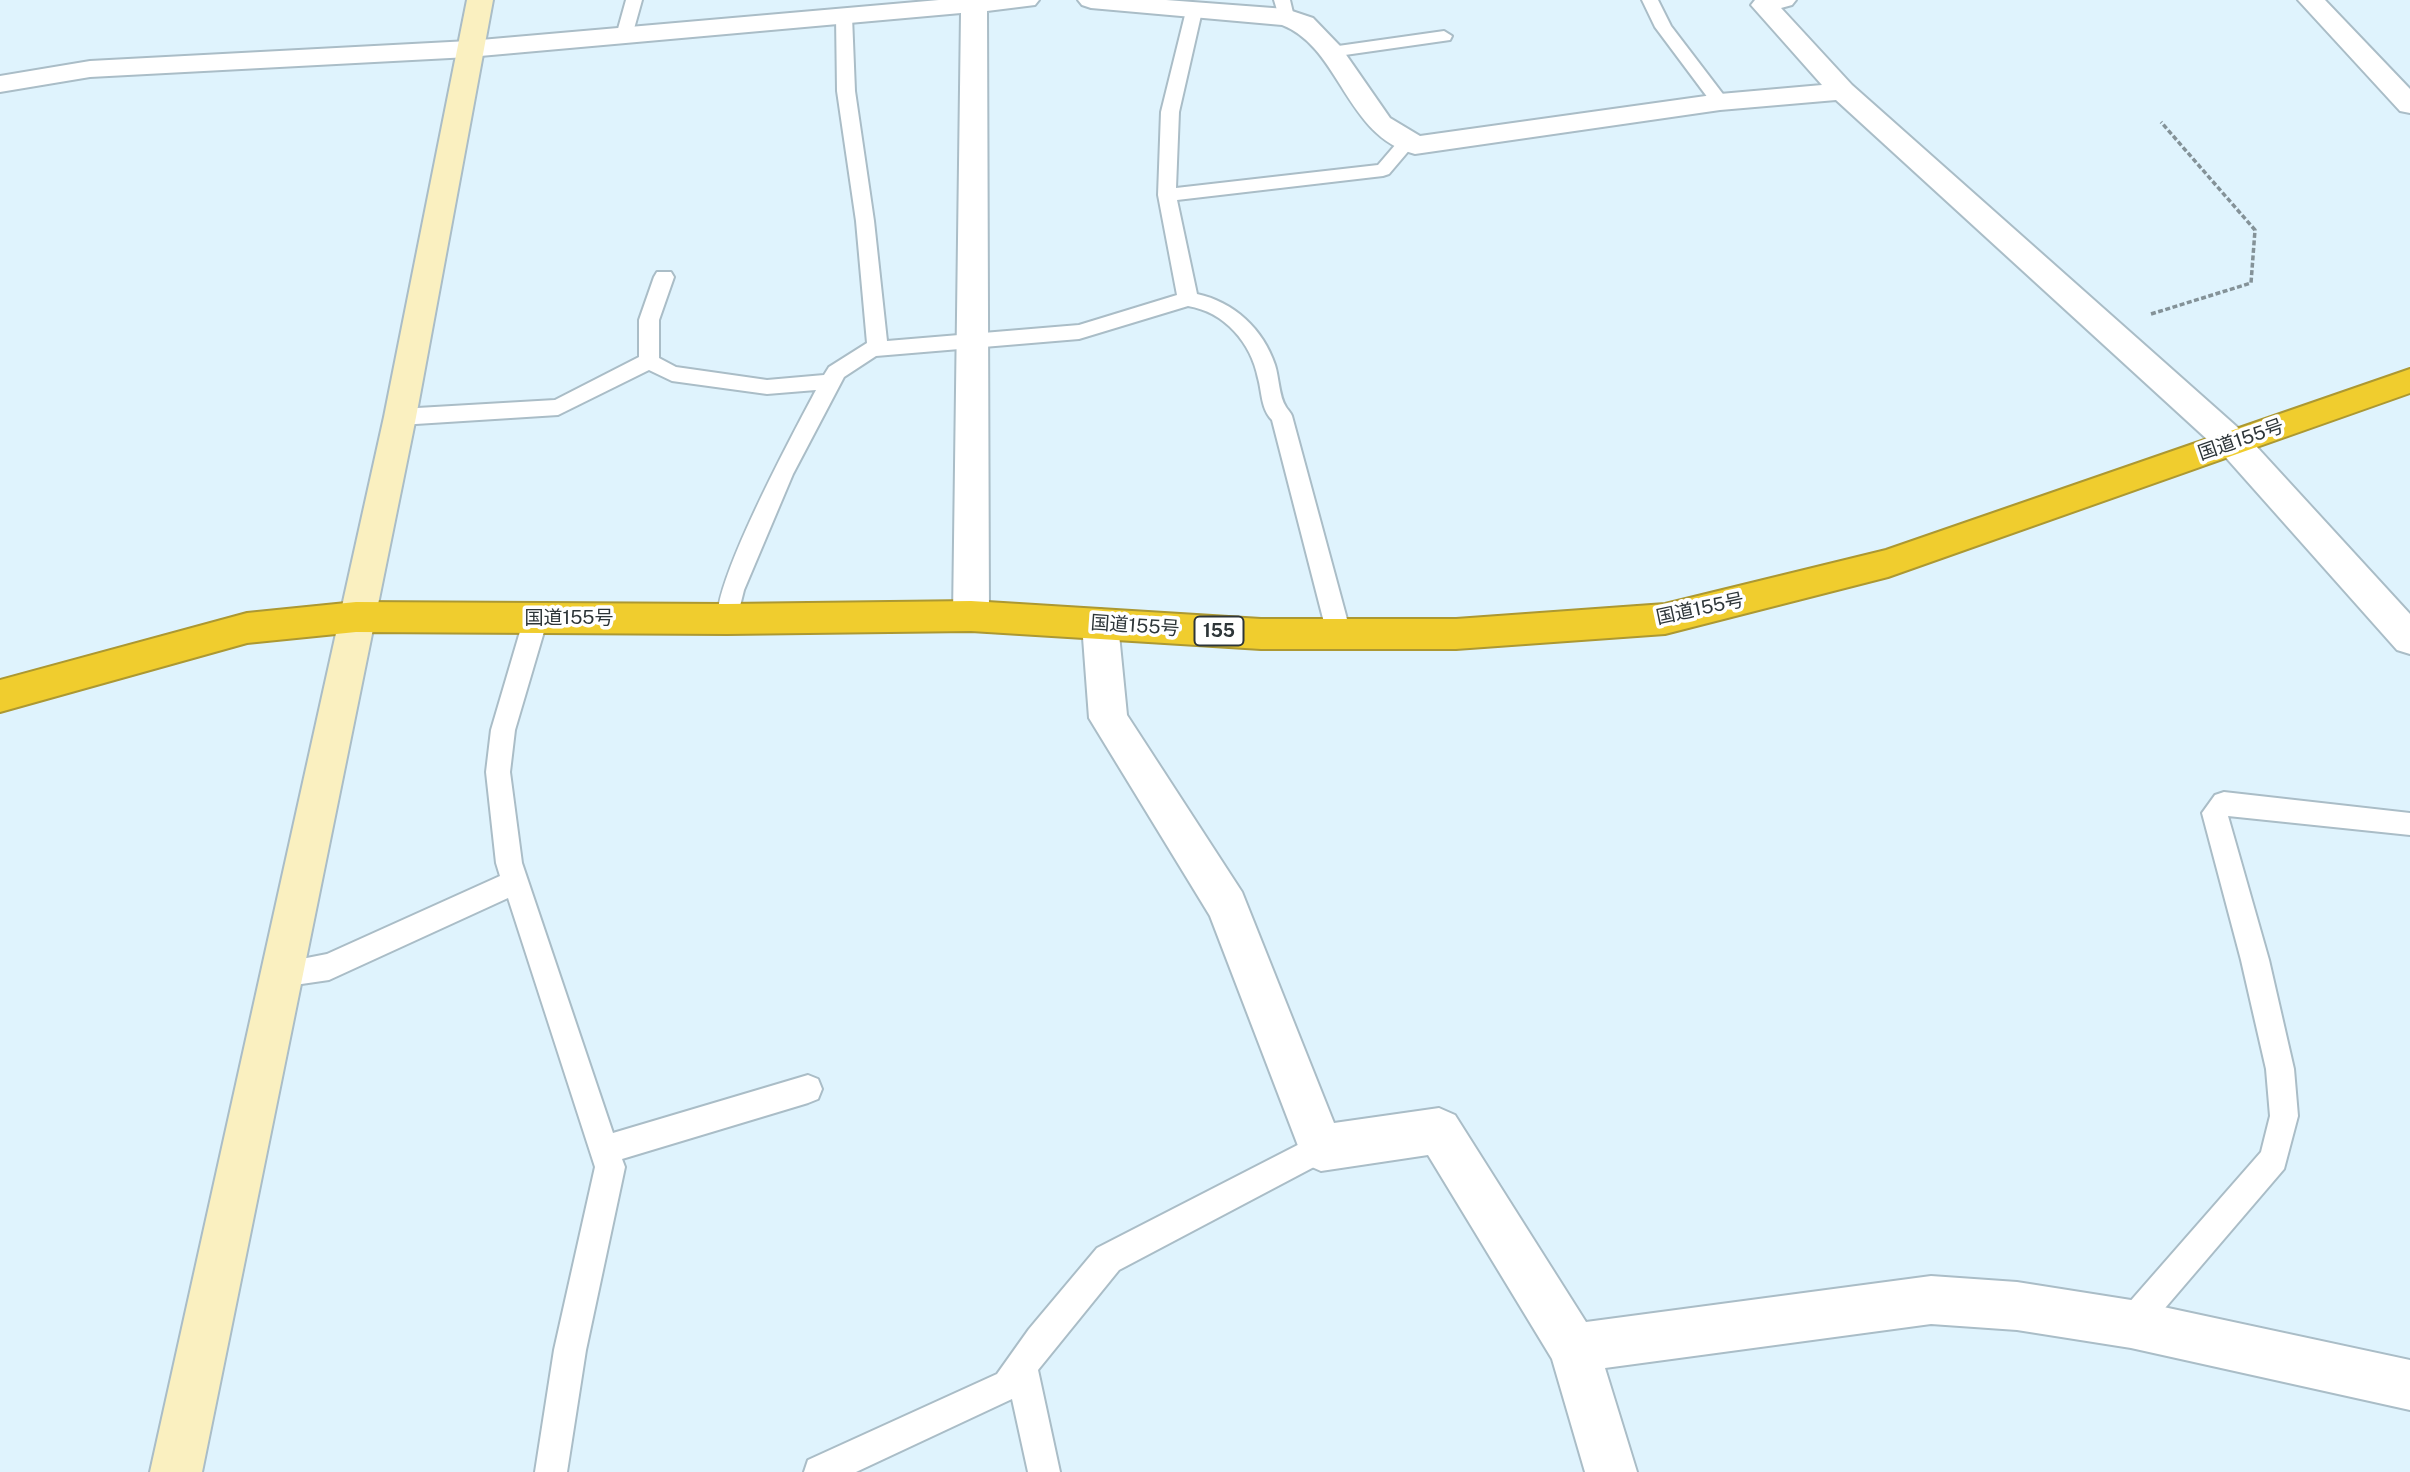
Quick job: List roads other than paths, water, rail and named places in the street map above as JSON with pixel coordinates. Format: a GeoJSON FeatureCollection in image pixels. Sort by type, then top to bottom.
{"type":"FeatureCollection","features":[{"type":"Feature","properties":{"kind":"highway","name":"国道155号"},"geometry":{"type":"LineString","coordinates":[[0,696],[247,628],[356,617],[727,619],[971,615],[1261,634],[1456,634],[1665,619],[1888,563],[2410,381]]}},
{"type":"Feature","properties":{"kind":"street"},"geometry":{"type":"LineString","coordinates":[[176,1472],[400,417],[480,0]]}},
{"type":"Feature","properties":{"kind":"street"},"geometry":{"type":"LineString","coordinates":[[0,84],[90,69],[469,49],[1026,0]]}},
{"type":"Feature","properties":{"kind":"street"},"geometry":{"type":"LineString","coordinates":[[1091,0],[1194,11],[1284,8],[1331,52],[1380,124],[1415,145],[1720,102],[1842,90]]}},
{"type":"Feature","properties":{"kind":"street"},"geometry":{"type":"LineString","coordinates":[[1783,0],[1765,5],[1842,90],[2233,443],[2410,639]]}},
{"type":"Feature","properties":{"kind":"street"},"geometry":{"type":"LineString","coordinates":[[2311,0],[2410,105]]}},
{"type":"Feature","properties":{"kind":"street"},"geometry":{"type":"LineString","coordinates":[[971,615],[974,3]]}},
{"type":"Feature","properties":{"kind":"street"},"geometry":{"type":"LineString","coordinates":[[1100,624],[1108,718],[1227,906],[1321,1148],[1438,1131],[1574,1348],[1611,1472]]}},
{"type":"Feature","properties":{"kind":"street"},"geometry":{"type":"LineString","coordinates":[[1574,1348],[1931,1300],[2017,1306],[2131,1324],[2410,1385]]}},
{"type":"Feature","properties":{"kind":"lane"},"geometry":{"type":"LineString","coordinates":[[624,36],[634,0]]}},
{"type":"Feature","properties":{"kind":"lane"},"geometry":{"type":"LineString","coordinates":[[1650,0],[1663,27],[1720,102]]}},
{"type":"Feature","properties":{"kind":"lane"},"geometry":{"type":"LineString","coordinates":[[1188,299],[1167,195],[1170,112],[1194,11]]}},
{"type":"Feature","properties":{"kind":"lane"},"geometry":{"type":"LineString","coordinates":[[844,16],[846,91],[865,221],[878,349]]}},
{"type":"Feature","properties":{"kind":"lane"},"geometry":{"type":"LineString","coordinates":[[1331,52],[1444,36]]}},
{"type":"Feature","properties":{"kind":"lane"},"geometry":{"type":"LineString","coordinates":[[1167,195],[1383,170],[1408,141]]}},
{"type":"Feature","properties":{"kind":"lane"},"geometry":{"type":"LineString","coordinates":[[649,361],[649,320],[664,277]]}},
{"type":"Feature","properties":{"kind":"lane"},"geometry":{"type":"LineString","coordinates":[[727,619],[733,590],[782,474],[836,373],[871,349],[1079,332],[1188,299],[1204,301],[1227,314],[1250,337],[1263,359],[1275,410],[1282,416],[1339,634]]}},
{"type":"Feature","properties":{"kind":"lane"},"geometry":{"type":"LineString","coordinates":[[649,361],[672,374],[767,387],[830,383]]}},
{"type":"Feature","properties":{"kind":"lane"},"geometry":{"type":"LineString","coordinates":[[400,417],[558,407],[649,361]]}},
{"type":"Feature","properties":{"kind":"lane"},"geometry":{"type":"LineString","coordinates":[[536,618],[503,730],[498,772],[509,863],[610,1167],[570,1350],[551,1472]]}},
{"type":"Feature","properties":{"kind":"lane"},"geometry":{"type":"LineString","coordinates":[[2131,1324],[2274,1159],[2284,1116],[2280,1069],[2255,960],[2215,813],[2224,803],[2410,824]]}},
{"type":"Feature","properties":{"kind":"lane"},"geometry":{"type":"LineString","coordinates":[[281,974],[329,967],[515,882]]}},
{"type":"Feature","properties":{"kind":"lane"},"geometry":{"type":"LineString","coordinates":[[604,1150],[808,1088]]}},
{"type":"Feature","properties":{"kind":"lane"},"geometry":{"type":"LineString","coordinates":[[820,1472],[1008,1385],[1108,1259],[1321,1148]]}},
{"type":"Feature","properties":{"kind":"lane"},"geometry":{"type":"LineString","coordinates":[[1021,1366],[1044,1472]]}}]}
